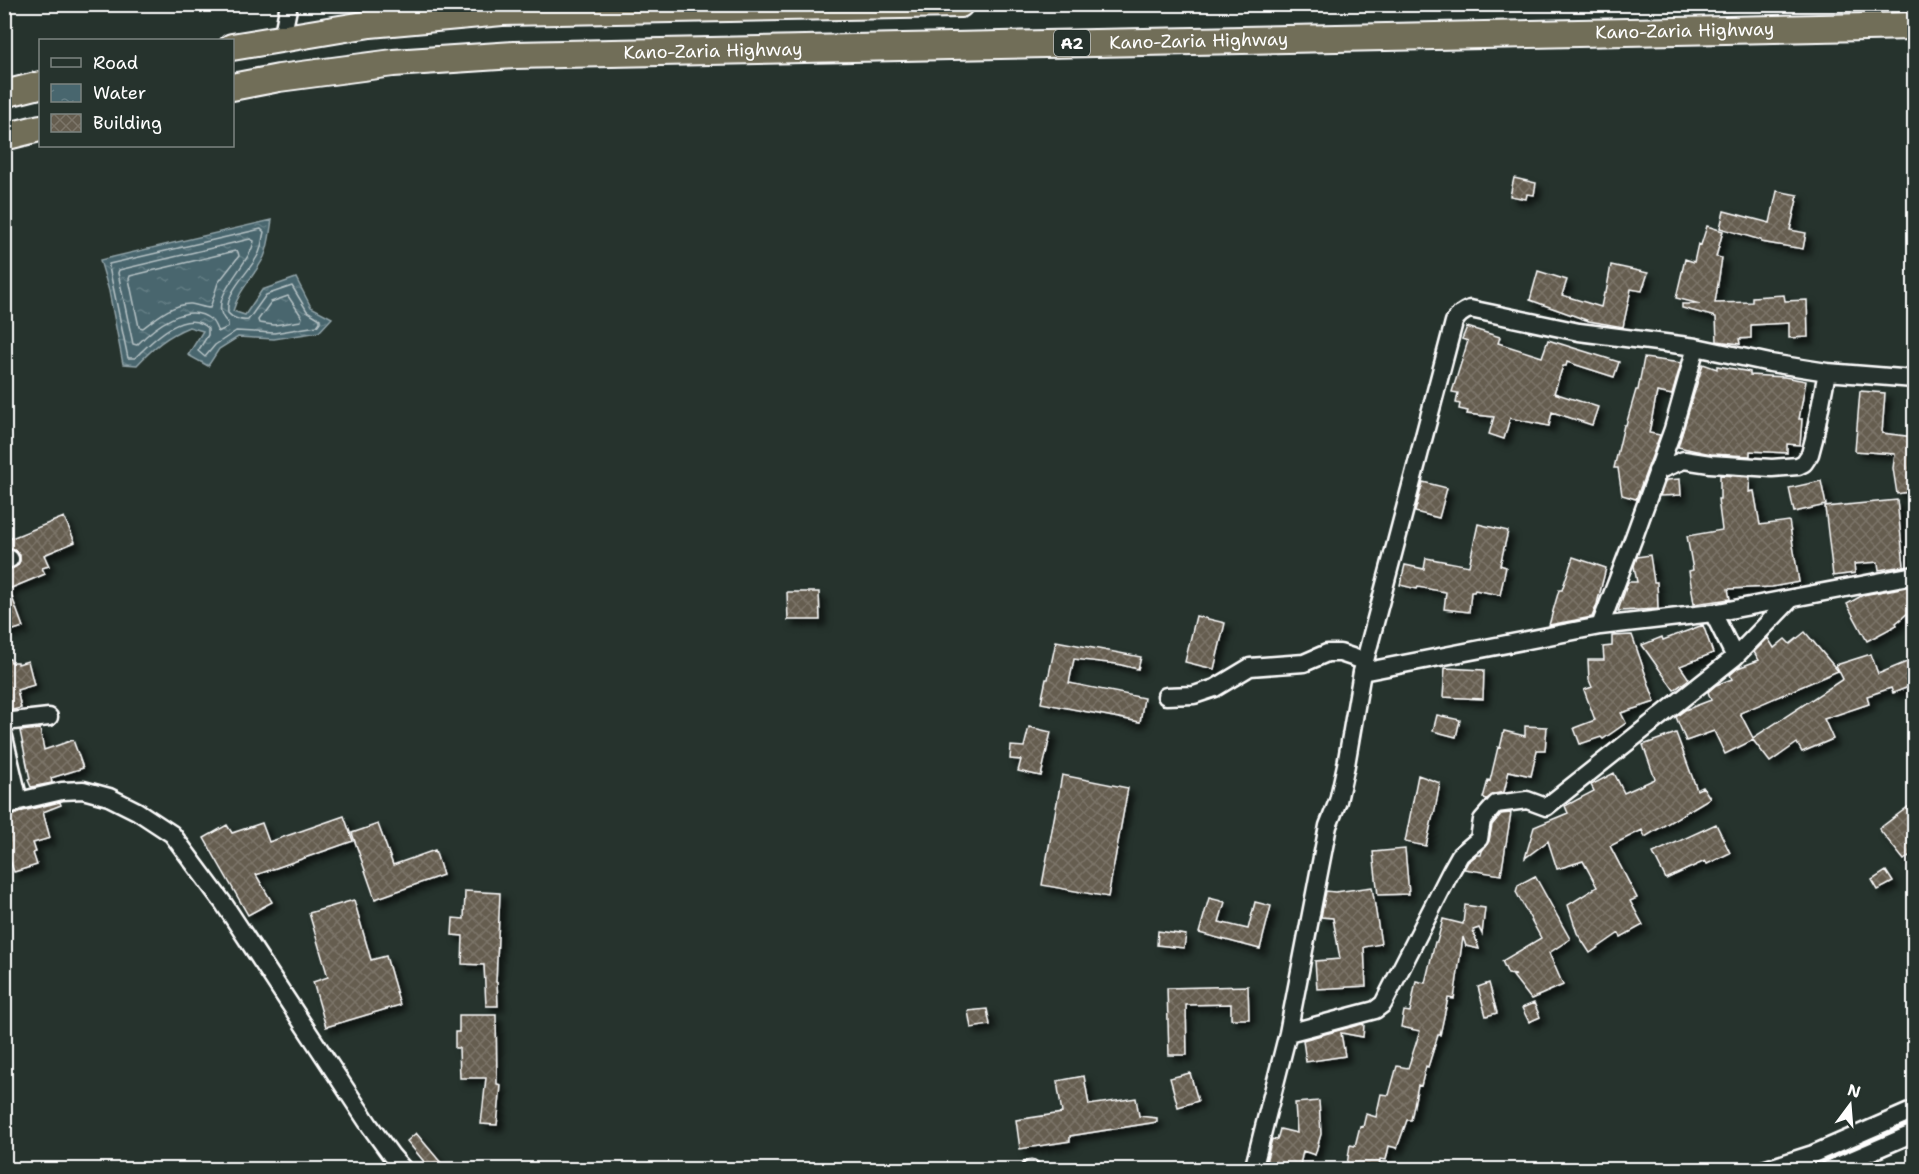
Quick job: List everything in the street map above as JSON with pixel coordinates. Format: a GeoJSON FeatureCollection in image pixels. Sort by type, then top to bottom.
{"type":"FeatureCollection","features":[{"type":"Feature","properties":{"kind":"highway"},"geometry":{"type":"LineString","coordinates":[[234,47],[370,24],[502,12],[960,4]]}},
{"type":"Feature","properties":{"kind":"highway","name":"Kano-Zaria Highway"},"geometry":{"type":"LineString","coordinates":[[234,87],[279,78],[393,63],[514,55],[1914,26]]}},
{"type":"Feature","properties":{"kind":"highway"},"geometry":{"type":"LineString","coordinates":[[4,94],[39,85]]}},
{"type":"Feature","properties":{"kind":"highway"},"geometry":{"type":"LineString","coordinates":[[4,137],[39,128]]}},
{"type":"Feature","properties":{"kind":"street"},"geometry":{"type":"LineString","coordinates":[[282,38],[289,4]]}},
{"type":"Feature","properties":{"kind":"street"},"geometry":{"type":"LineString","coordinates":[[1253,1170],[1288,1033],[1328,826],[1338,801],[1346,765],[1363,666],[1454,322],[1458,316],[1470,309],[1579,332],[1696,347],[1770,363],[1827,372],[1914,379]]}},
{"type":"Feature","properties":{"kind":"street"},"geometry":{"type":"LineString","coordinates":[[1600,626],[1673,429],[1696,347]]}},
{"type":"Feature","properties":{"kind":"street"},"geometry":{"type":"LineString","coordinates":[[1657,471],[1684,459],[1710,464],[1772,468],[1798,466],[1804,463],[1810,454],[1814,439],[1827,372]]}},
{"type":"Feature","properties":{"kind":"street"},"geometry":{"type":"LineString","coordinates":[[1166,696],[1194,695],[1215,688],[1250,667],[1304,663],[1327,653],[1340,653],[1363,666],[1600,626],[1713,613],[1914,575]]}},
{"type":"Feature","properties":{"kind":"street"},"geometry":{"type":"LineString","coordinates":[[1288,1033],[1375,1010],[1383,1004],[1450,871],[1460,855],[1479,839],[1482,820],[1496,804],[1527,800],[1546,807],[1736,657],[1792,598]]}},
{"type":"Feature","properties":{"kind":"street"},"geometry":{"type":"LineString","coordinates":[[1713,613],[1736,657]]}},
{"type":"Feature","properties":{"kind":"street"},"geometry":{"type":"LineString","coordinates":[[4,722],[49,717]]}},
{"type":"Feature","properties":{"kind":"street"},"geometry":{"type":"LineString","coordinates":[[4,738],[12,805],[62,791],[83,790],[109,797],[137,811],[172,834],[224,904],[370,1126],[404,1170]]}},
{"type":"Feature","properties":{"kind":"street"},"geometry":{"type":"LineString","coordinates":[[1763,1170],[1813,1154],[1914,1110]]}},
{"type":"Feature","properties":{"kind":"street"},"geometry":{"type":"LineString","coordinates":[[1828,1170],[1914,1133]]}},
{"type":"Feature","properties":{"kind":"water"},"geometry":{"type":"Polygon","coordinates":[[[272,220],[264,257],[239,296],[233,311],[245,315],[262,290],[296,278],[311,307],[332,318],[319,332],[274,339],[238,337],[219,349],[208,366],[188,355],[203,331],[189,327],[161,343],[137,365],[123,364],[109,291],[100,260],[272,220]]]}},
{"type":"Feature","properties":{"kind":"building"},"geometry":{"type":"Polygon","coordinates":[[[1514,178],[1536,183],[1534,195],[1527,194],[1526,199],[1510,196],[1514,178]]]}},
{"type":"Feature","properties":{"kind":"building"},"geometry":{"type":"Polygon","coordinates":[[[1777,191],[1798,195],[1790,230],[1806,233],[1803,249],[1761,242],[1761,240],[1720,228],[1724,211],[1770,223],[1777,191]]]}},
{"type":"Feature","properties":{"kind":"building"},"geometry":{"type":"Polygon","coordinates":[[[1707,226],[1723,231],[1716,257],[1722,258],[1715,303],[1752,302],[1752,297],[1784,295],[1785,301],[1807,300],[1808,337],[1789,338],[1789,323],[1751,325],[1751,338],[1739,339],[1740,344],[1717,341],[1716,317],[1682,308],[1682,304],[1700,304],[1676,298],[1685,259],[1694,262],[1698,244],[1701,245],[1707,226]]]}},
{"type":"Feature","properties":{"kind":"building"},"geometry":{"type":"Polygon","coordinates":[[[1611,265],[1648,273],[1642,291],[1631,289],[1623,327],[1589,321],[1530,300],[1538,271],[1567,280],[1562,295],[1601,307],[1611,265]]]}},
{"type":"Feature","properties":{"kind":"building"},"geometry":{"type":"Polygon","coordinates":[[[1467,327],[1500,337],[1498,343],[1542,357],[1548,340],[1619,362],[1614,377],[1567,362],[1566,366],[1563,366],[1554,393],[1598,407],[1592,425],[1552,412],[1549,426],[1510,418],[1504,439],[1489,434],[1494,417],[1467,414],[1468,411],[1459,409],[1460,404],[1456,403],[1458,393],[1452,392],[1468,341],[1462,339],[1467,327]]]}},
{"type":"Feature","properties":{"kind":"building"},"geometry":{"type":"Polygon","coordinates":[[[1644,358],[1681,363],[1672,395],[1657,392],[1649,433],[1660,435],[1636,499],[1622,495],[1618,468],[1614,468],[1624,425],[1626,425],[1636,390],[1638,390],[1644,358]]]}},
{"type":"Feature","properties":{"kind":"building"},"geometry":{"type":"Polygon","coordinates":[[[1703,364],[1717,369],[1717,366],[1750,372],[1750,375],[1806,381],[1799,419],[1802,419],[1800,445],[1787,444],[1787,453],[1750,451],[1750,456],[1711,454],[1678,447],[1703,364]]]}},
{"type":"Feature","properties":{"kind":"building"},"geometry":{"type":"Polygon","coordinates":[[[1860,391],[1885,393],[1882,433],[1914,437],[1914,491],[1897,494],[1893,468],[1895,454],[1855,451],[1860,391]]]}},
{"type":"Feature","properties":{"kind":"building"},"geometry":{"type":"Polygon","coordinates":[[[1720,475],[1750,477],[1749,492],[1754,491],[1760,525],[1789,521],[1799,582],[1772,587],[1728,589],[1730,599],[1694,604],[1689,571],[1693,570],[1687,536],[1722,530],[1718,499],[1720,499],[1720,475]]]}},
{"type":"Feature","properties":{"kind":"building"},"geometry":{"type":"Polygon","coordinates":[[[1680,479],[1681,495],[1660,496],[1666,480],[1680,479]]]}},
{"type":"Feature","properties":{"kind":"building"},"geometry":{"type":"Polygon","coordinates":[[[1821,481],[1826,505],[1794,512],[1789,488],[1821,481]]]}},
{"type":"Feature","properties":{"kind":"building"},"geometry":{"type":"Polygon","coordinates":[[[1423,482],[1447,488],[1439,518],[1415,512],[1423,482]]]}},
{"type":"Feature","properties":{"kind":"building"},"geometry":{"type":"Polygon","coordinates":[[[1897,500],[1904,566],[1879,570],[1878,562],[1854,564],[1855,573],[1833,576],[1825,507],[1897,500]]]}},
{"type":"Feature","properties":{"kind":"building"},"geometry":{"type":"Polygon","coordinates":[[[64,517],[75,542],[44,555],[49,566],[42,568],[45,574],[9,589],[23,627],[4,633],[4,571],[17,566],[20,555],[12,549],[4,550],[4,541],[64,517]]]}},
{"type":"Feature","properties":{"kind":"building"},"geometry":{"type":"Polygon","coordinates":[[[1478,524],[1508,531],[1500,565],[1506,567],[1500,595],[1475,590],[1471,592],[1469,612],[1444,609],[1446,592],[1400,585],[1405,565],[1424,569],[1426,558],[1469,566],[1478,524]]]}},
{"type":"Feature","properties":{"kind":"building"},"geometry":{"type":"Polygon","coordinates":[[[1650,555],[1654,582],[1657,582],[1658,609],[1618,611],[1628,582],[1637,582],[1634,566],[1637,557],[1650,555]]]}},
{"type":"Feature","properties":{"kind":"building"},"geometry":{"type":"Polygon","coordinates":[[[1573,557],[1606,568],[1597,604],[1592,617],[1549,625],[1559,590],[1562,590],[1573,557]]]}},
{"type":"Feature","properties":{"kind":"building"},"geometry":{"type":"Polygon","coordinates":[[[1912,586],[1914,608],[1896,623],[1897,625],[1867,641],[1847,604],[1863,595],[1912,586]]]}},
{"type":"Feature","properties":{"kind":"building"},"geometry":{"type":"Polygon","coordinates":[[[787,592],[819,592],[820,620],[788,620],[787,592]]]}},
{"type":"Feature","properties":{"kind":"building"},"geometry":{"type":"Polygon","coordinates":[[[1196,616],[1225,623],[1214,669],[1185,662],[1196,616]]]}},
{"type":"Feature","properties":{"kind":"building"},"geometry":{"type":"Polygon","coordinates":[[[1703,625],[1713,653],[1680,666],[1689,679],[1674,690],[1642,645],[1703,625]]]}},
{"type":"Feature","properties":{"kind":"building"},"geometry":{"type":"Polygon","coordinates":[[[1805,632],[1838,671],[1740,713],[1753,738],[1843,679],[1836,665],[1871,654],[1878,674],[1909,661],[1914,675],[1914,685],[1893,693],[1891,688],[1867,696],[1869,704],[1824,719],[1833,739],[1802,752],[1797,743],[1770,762],[1753,740],[1725,754],[1714,731],[1686,741],[1676,717],[1685,710],[1711,700],[1708,692],[1716,685],[1732,679],[1730,675],[1738,668],[1759,660],[1754,652],[1768,638],[1774,648],[1785,639],[1790,644],[1805,632]]]}},
{"type":"Feature","properties":{"kind":"building"},"geometry":{"type":"Polygon","coordinates":[[[1632,635],[1655,702],[1621,713],[1626,723],[1603,739],[1601,737],[1580,744],[1574,728],[1595,720],[1584,690],[1592,687],[1589,680],[1588,660],[1604,660],[1603,647],[1612,646],[1612,636],[1632,635]]]}},
{"type":"Feature","properties":{"kind":"building"},"geometry":{"type":"Polygon","coordinates":[[[1056,641],[1141,657],[1138,669],[1074,659],[1069,683],[1144,698],[1140,722],[1041,703],[1056,641]]]}},
{"type":"Feature","properties":{"kind":"building"},"geometry":{"type":"Polygon","coordinates":[[[4,659],[10,659],[11,662],[18,662],[18,664],[28,661],[34,685],[17,690],[21,708],[8,711],[4,710],[4,659]]]}},
{"type":"Feature","properties":{"kind":"building"},"geometry":{"type":"Polygon","coordinates":[[[1445,668],[1484,670],[1483,699],[1443,697],[1445,668]]]}},
{"type":"Feature","properties":{"kind":"building"},"geometry":{"type":"Polygon","coordinates":[[[1437,715],[1460,720],[1456,737],[1433,731],[1437,715]]]}},
{"type":"Feature","properties":{"kind":"building"},"geometry":{"type":"Polygon","coordinates":[[[1525,726],[1547,727],[1545,750],[1537,750],[1531,776],[1509,771],[1504,792],[1494,794],[1487,799],[1483,798],[1504,731],[1525,736],[1525,726]]]}},
{"type":"Feature","properties":{"kind":"building"},"geometry":{"type":"Polygon","coordinates":[[[1029,727],[1051,732],[1041,776],[1018,771],[1021,760],[1010,759],[1011,746],[1024,747],[1029,727]]]}},
{"type":"Feature","properties":{"kind":"building"},"geometry":{"type":"Polygon","coordinates":[[[40,729],[44,750],[73,740],[83,768],[51,778],[52,783],[31,787],[20,731],[40,729]]]}},
{"type":"Feature","properties":{"kind":"building"},"geometry":{"type":"Polygon","coordinates":[[[1676,733],[1697,790],[1703,787],[1710,798],[1645,837],[1642,830],[1610,846],[1637,898],[1630,901],[1643,925],[1621,937],[1619,933],[1590,953],[1577,933],[1568,905],[1597,887],[1583,861],[1557,869],[1548,841],[1525,858],[1534,827],[1568,813],[1565,806],[1594,791],[1591,785],[1614,773],[1624,793],[1655,779],[1643,745],[1676,733]]]}},
{"type":"Feature","properties":{"kind":"building"},"geometry":{"type":"Polygon","coordinates":[[[1062,775],[1128,788],[1108,897],[1042,885],[1062,775]]]}},
{"type":"Feature","properties":{"kind":"building"},"geometry":{"type":"Polygon","coordinates":[[[1418,775],[1440,783],[1426,846],[1405,842],[1418,775]]]}},
{"type":"Feature","properties":{"kind":"building"},"geometry":{"type":"Polygon","coordinates":[[[60,802],[61,805],[43,812],[50,838],[33,843],[37,865],[14,872],[4,843],[4,819],[23,811],[60,802]]]}},
{"type":"Feature","properties":{"kind":"building"},"geometry":{"type":"Polygon","coordinates":[[[1909,806],[1914,813],[1914,852],[1904,860],[1879,829],[1909,806]]]}},
{"type":"Feature","properties":{"kind":"building"},"geometry":{"type":"Polygon","coordinates":[[[1511,813],[1501,875],[1464,869],[1468,862],[1477,855],[1481,855],[1489,841],[1492,825],[1501,814],[1511,813]]]}},
{"type":"Feature","properties":{"kind":"building"},"geometry":{"type":"Polygon","coordinates":[[[344,816],[353,841],[256,875],[272,902],[248,915],[204,838],[227,825],[232,833],[262,823],[269,842],[344,816]]]}},
{"type":"Feature","properties":{"kind":"building"},"geometry":{"type":"Polygon","coordinates":[[[378,824],[393,865],[435,850],[443,875],[375,899],[352,833],[378,824]]]}},
{"type":"Feature","properties":{"kind":"building"},"geometry":{"type":"Polygon","coordinates":[[[1716,824],[1730,853],[1707,864],[1705,861],[1666,879],[1653,853],[1716,824]]]}},
{"type":"Feature","properties":{"kind":"building"},"geometry":{"type":"Polygon","coordinates":[[[1405,849],[1409,894],[1378,895],[1373,852],[1405,849]]]}},
{"type":"Feature","properties":{"kind":"building"},"geometry":{"type":"Polygon","coordinates":[[[1886,871],[1893,882],[1878,890],[1872,880],[1886,871]]]}},
{"type":"Feature","properties":{"kind":"building"},"geometry":{"type":"Polygon","coordinates":[[[1535,876],[1570,939],[1549,953],[1563,985],[1531,999],[1513,976],[1516,975],[1508,974],[1502,961],[1541,938],[1516,892],[1518,885],[1535,876]]]}},
{"type":"Feature","properties":{"kind":"building"},"geometry":{"type":"Polygon","coordinates":[[[1372,887],[1381,944],[1364,947],[1366,986],[1317,989],[1315,961],[1340,959],[1333,918],[1321,917],[1326,891],[1372,887]]]}},
{"type":"Feature","properties":{"kind":"building"},"geometry":{"type":"Polygon","coordinates":[[[465,891],[500,893],[496,982],[498,1006],[486,1006],[484,965],[462,964],[463,936],[452,935],[453,918],[464,919],[465,891]]]}},
{"type":"Feature","properties":{"kind":"building"},"geometry":{"type":"Polygon","coordinates":[[[1209,898],[1225,902],[1219,922],[1248,929],[1255,902],[1271,906],[1260,949],[1199,933],[1209,898]]]}},
{"type":"Feature","properties":{"kind":"building"},"geometry":{"type":"Polygon","coordinates":[[[354,900],[371,960],[386,956],[400,1005],[326,1027],[313,982],[328,977],[309,913],[354,900]]]}},
{"type":"Feature","properties":{"kind":"building"},"geometry":{"type":"Polygon","coordinates":[[[1465,905],[1485,908],[1482,934],[1479,928],[1473,930],[1479,949],[1466,946],[1463,937],[1454,999],[1448,998],[1440,1035],[1438,1035],[1428,1067],[1426,1066],[1421,1086],[1418,1085],[1411,1120],[1407,1120],[1397,1148],[1389,1146],[1386,1160],[1380,1159],[1379,1168],[1347,1165],[1350,1145],[1355,1146],[1366,1114],[1376,1117],[1381,1094],[1389,1095],[1397,1066],[1408,1068],[1420,1031],[1401,1027],[1404,1011],[1410,1012],[1416,981],[1425,983],[1443,919],[1463,924],[1465,905]]]}},
{"type":"Feature","properties":{"kind":"building"},"geometry":{"type":"Polygon","coordinates":[[[1158,931],[1186,935],[1184,948],[1157,945],[1158,931]]]}},
{"type":"Feature","properties":{"kind":"building"},"geometry":{"type":"Polygon","coordinates":[[[1489,983],[1497,1013],[1486,1016],[1478,987],[1489,983]]]}},
{"type":"Feature","properties":{"kind":"building"},"geometry":{"type":"Polygon","coordinates":[[[1248,986],[1249,1019],[1231,1019],[1231,1004],[1186,1005],[1187,1055],[1169,1055],[1167,988],[1248,986]]]}},
{"type":"Feature","properties":{"kind":"building"},"geometry":{"type":"Polygon","coordinates":[[[1534,1003],[1540,1017],[1529,1022],[1522,1008],[1534,1003]]]}},
{"type":"Feature","properties":{"kind":"building"},"geometry":{"type":"Polygon","coordinates":[[[987,1009],[990,1025],[971,1028],[968,1011],[987,1009]]]}},
{"type":"Feature","properties":{"kind":"building"},"geometry":{"type":"Polygon","coordinates":[[[459,1015],[496,1015],[497,1084],[501,1085],[497,1125],[481,1124],[486,1078],[460,1078],[459,1048],[455,1048],[455,1032],[459,1032],[459,1015]]]}},
{"type":"Feature","properties":{"kind":"building"},"geometry":{"type":"Polygon","coordinates":[[[1364,1025],[1363,1037],[1341,1033],[1345,1056],[1306,1062],[1303,1040],[1364,1025]]]}},
{"type":"Feature","properties":{"kind":"building"},"geometry":{"type":"Polygon","coordinates":[[[1190,1073],[1198,1101],[1178,1107],[1170,1078],[1190,1073]]]}},
{"type":"Feature","properties":{"kind":"building"},"geometry":{"type":"Polygon","coordinates":[[[1084,1076],[1089,1105],[1136,1098],[1139,1116],[1157,1118],[1157,1122],[1070,1136],[1070,1141],[1020,1149],[1016,1120],[1062,1113],[1057,1081],[1084,1076]]]}},
{"type":"Feature","properties":{"kind":"building"},"geometry":{"type":"Polygon","coordinates":[[[1319,1101],[1321,1134],[1315,1155],[1303,1151],[1299,1170],[1264,1170],[1272,1139],[1277,1140],[1280,1129],[1297,1133],[1295,1103],[1319,1101]]]}},
{"type":"Feature","properties":{"kind":"building"},"geometry":{"type":"Polygon","coordinates":[[[416,1133],[447,1170],[431,1170],[407,1141],[416,1133]]]}}]}
